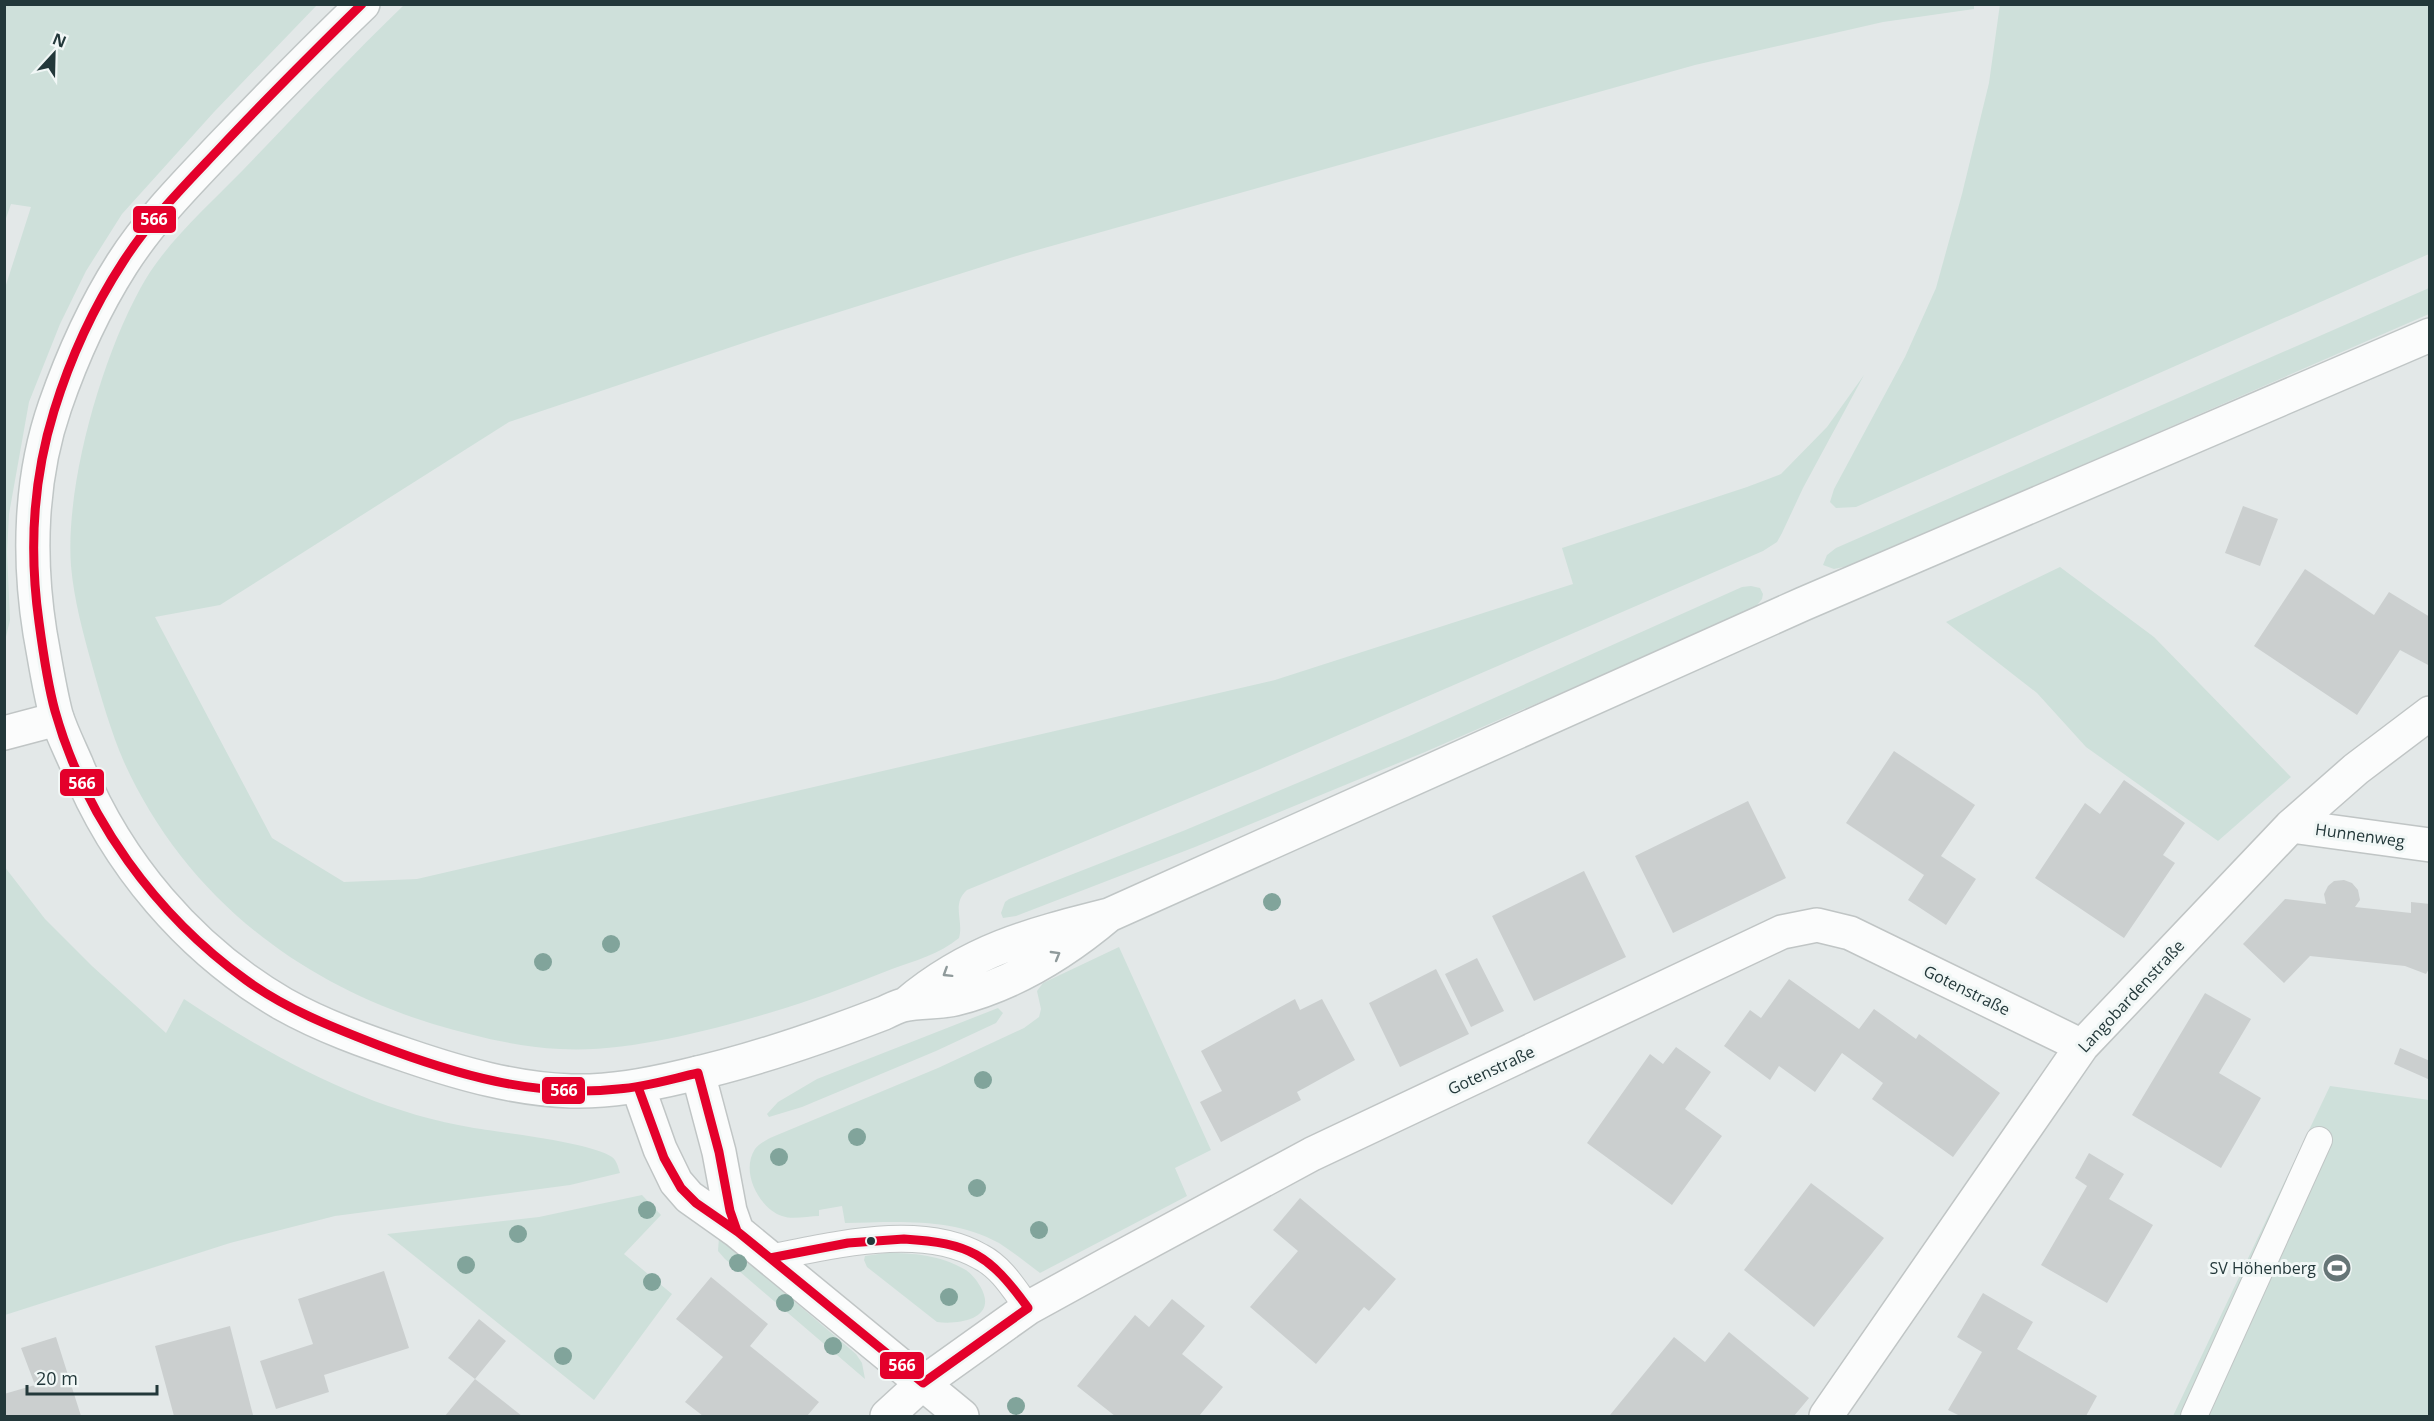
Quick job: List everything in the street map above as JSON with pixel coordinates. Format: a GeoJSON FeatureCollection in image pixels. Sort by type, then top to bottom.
{"type":"FeatureCollection","features":[{"type":"Feature","properties":{"kind":"main road"},"geometry":{"type":"LineString","coordinates":[[363,4],[294,71],[153,221],[123,261],[106,290],[75,355],[54,409],[43,450],[35,509],[33,565],[36,609],[57,719],[88,794],[137,873],[176,920],[210,952],[244,979],[287,1006],[323,1023],[389,1050],[483,1079],[536,1088],[574,1091],[638,1087],[698,1073],[798,1044],[906,1004],[952,969],[993,950],[1043,932],[1109,915],[1792,609],[2430,335]]}},
{"type":"Feature","properties":{"kind":"main road","name":"Langobardenstraße"},"geometry":{"type":"LineString","coordinates":[[1826,1416],[2082,1046],[2291,826],[2356,769],[2430,713]]}},
{"type":"Feature","properties":{"kind":"main road"},"geometry":{"type":"LineString","coordinates":[[4,733],[57,719]]}},
{"type":"Feature","properties":{"kind":"main road","name":"Hunnenweg"},"geometry":{"type":"LineString","coordinates":[[2291,826],[2430,845]]}},
{"type":"Feature","properties":{"kind":"main road","name":"Gotenstraße"},"geometry":{"type":"LineString","coordinates":[[887,1416],[923,1383],[1028,1308],[1312,1154],[1782,932],[1817,925],[1850,933],[2082,1046]]}},
{"type":"Feature","properties":{"kind":"main road"},"geometry":{"type":"LineString","coordinates":[[698,1073],[719,1152],[736,1231]]}},
{"type":"Feature","properties":{"kind":"main road"},"geometry":{"type":"LineString","coordinates":[[638,1087],[660,1149],[676,1182],[689,1197],[736,1231],[962,1416]]}},
{"type":"Feature","properties":{"kind":"lane"},"geometry":{"type":"LineString","coordinates":[[2194,1416],[2319,1140]]}},
{"type":"Feature","properties":{"kind":"lane"},"geometry":{"type":"LineString","coordinates":[[768,1258],[856,1242],[923,1239],[955,1245],[982,1257],[1002,1273],[1028,1308]]}},
{"type":"Feature","properties":{"kind":"shaded area"},"geometry":{"type":"Polygon","coordinates":[[[5,4],[317,5],[214,112],[122,214],[86,271],[60,324],[29,402],[9,514],[7,552],[10,620],[5,641],[5,288],[31,207],[11,204],[5,221],[5,4]]]}},
{"type":"Feature","properties":{"kind":"shaded area"},"geometry":{"type":"Polygon","coordinates":[[[405,4],[1974,4],[1974,9],[1883,22],[1695,65],[1023,254],[779,331],[509,422],[220,605],[155,617],[272,838],[344,882],[417,879],[1275,680],[1573,584],[1562,548],[1781,474],[1827,427],[1864,375],[1803,488],[1777,542],[1763,551],[1260,769],[967,890],[962,895],[959,907],[959,938],[927,957],[816,998],[745,1020],[638,1044],[611,1048],[560,1049],[528,1046],[464,1033],[383,1006],[335,984],[291,957],[250,927],[212,892],[178,853],[149,809],[124,762],[99,689],[74,591],[71,534],[80,462],[99,387],[112,351],[140,289],[161,257],[187,226],[405,4]]]}},
{"type":"Feature","properties":{"kind":"shaded area"},"geometry":{"type":"Polygon","coordinates":[[[2000,4],[2429,5],[2429,254],[1856,507],[1836,508],[1830,502],[1834,489],[1905,357],[1936,288],[1989,83],[2000,4]]]}},
{"type":"Feature","properties":{"kind":"shaded area"},"geometry":{"type":"Polygon","coordinates":[[[2429,288],[2429,314],[1853,565],[1834,569],[1823,565],[1827,555],[1836,548],[2429,288]]]}},
{"type":"Feature","properties":{"kind":"shaded area"},"geometry":{"type":"Polygon","coordinates":[[[2060,567],[2154,637],[2291,777],[2218,841],[2086,747],[2037,693],[1946,622],[2060,567]]]}},
{"type":"Feature","properties":{"kind":"shaded area"},"geometry":{"type":"Polygon","coordinates":[[[1742,587],[1760,588],[1763,594],[1754,609],[1425,752],[1195,847],[1016,916],[1003,918],[1001,913],[1005,902],[1009,899],[1183,831],[1407,737],[1742,587]]]}},
{"type":"Feature","properties":{"kind":"shaded area"},"geometry":{"type":"Polygon","coordinates":[[[4,866],[45,919],[92,966],[166,1033],[184,999],[286,1061],[359,1095],[435,1120],[585,1147],[612,1157],[620,1173],[570,1185],[335,1216],[230,1243],[5,1315],[4,866]]]}},
{"type":"Feature","properties":{"kind":"shaded area"},"geometry":{"type":"Polygon","coordinates":[[[1119,947],[1211,1150],[1175,1168],[1187,1196],[1040,1273],[999,1243],[962,1229],[924,1223],[845,1223],[842,1206],[819,1210],[819,1216],[786,1217],[774,1212],[759,1197],[754,1188],[750,1168],[755,1149],[762,1143],[938,1068],[1024,1028],[1039,1017],[1041,1009],[1037,991],[1043,983],[1119,947]]]}},
{"type":"Feature","properties":{"kind":"shaded area"},"geometry":{"type":"Polygon","coordinates":[[[998,1008],[1003,1013],[996,1023],[936,1051],[802,1107],[769,1117],[767,1114],[778,1102],[817,1079],[998,1008]]]}},
{"type":"Feature","properties":{"kind":"shaded area","name":"SV Höhenberg"},"geometry":{"type":"Polygon","coordinates":[[[2330,1086],[2429,1100],[2429,1416],[2173,1416],[2330,1086]]]}},
{"type":"Feature","properties":{"kind":"shaded area"},"geometry":{"type":"Polygon","coordinates":[[[642,1195],[661,1215],[624,1254],[672,1294],[594,1400],[387,1234],[539,1217],[642,1195]]]}},
{"type":"Feature","properties":{"kind":"shaded area"},"geometry":{"type":"Polygon","coordinates":[[[719,1237],[856,1354],[862,1363],[865,1379],[725,1259],[718,1251],[719,1237]]]}},
{"type":"Feature","properties":{"kind":"shaded area"},"geometry":{"type":"Polygon","coordinates":[[[886,1253],[916,1254],[955,1264],[966,1270],[977,1281],[985,1297],[985,1306],[975,1317],[966,1320],[937,1322],[867,1267],[865,1256],[886,1253]]]}},
{"type":"Feature","properties":{"kind":"building"},"geometry":{"type":"Polygon","coordinates":[[[2243,506],[2278,519],[2260,566],[2225,553],[2243,506]]]}},
{"type":"Feature","properties":{"kind":"building"},"geometry":{"type":"Polygon","coordinates":[[[2305,569],[2374,615],[2389,592],[2430,617],[2430,666],[2400,650],[2357,715],[2254,646],[2305,569]]]}},
{"type":"Feature","properties":{"kind":"building"},"geometry":{"type":"Polygon","coordinates":[[[1894,751],[1975,805],[1941,856],[1976,879],[1946,925],[1908,900],[1924,875],[1846,823],[1894,751]]]}},
{"type":"Feature","properties":{"kind":"building"},"geometry":{"type":"Polygon","coordinates":[[[2124,780],[2185,823],[2163,855],[2175,863],[2124,938],[2035,878],[2085,803],[2100,814],[2124,780]]]}},
{"type":"Feature","properties":{"kind":"building"},"geometry":{"type":"Polygon","coordinates":[[[1748,801],[1786,878],[1673,933],[1635,856],[1748,801]]]}},
{"type":"Feature","properties":{"kind":"building"},"geometry":{"type":"Polygon","coordinates":[[[1584,871],[1626,957],[1534,1001],[1492,916],[1584,871]]]}},
{"type":"Feature","properties":{"kind":"building"},"geometry":{"type":"Polygon","coordinates":[[[2344,880],[2352,883],[2358,890],[2360,900],[2355,907],[2411,913],[2411,902],[2430,904],[2430,967],[2426,974],[2405,966],[2310,956],[2284,983],[2243,944],[2285,899],[2326,904],[2324,894],[2328,886],[2334,881],[2344,880]]]}},
{"type":"Feature","properties":{"kind":"building"},"geometry":{"type":"Polygon","coordinates":[[[1477,958],[1504,1011],[1471,1027],[1445,974],[1477,958]]]}},
{"type":"Feature","properties":{"kind":"building"},"geometry":{"type":"Polygon","coordinates":[[[1436,969],[1469,1034],[1400,1067],[1369,1003],[1436,969]]]}},
{"type":"Feature","properties":{"kind":"building"},"geometry":{"type":"Polygon","coordinates":[[[1789,979],[1859,1029],[1874,1009],[1916,1039],[1919,1034],[2000,1093],[1953,1157],[1872,1099],[1883,1083],[1842,1053],[1815,1092],[1779,1066],[1770,1080],[1724,1046],[1750,1010],[1761,1018],[1789,979]]]}},
{"type":"Feature","properties":{"kind":"building"},"geometry":{"type":"Polygon","coordinates":[[[2205,993],[2251,1019],[2219,1073],[2261,1098],[2221,1168],[2132,1115],[2205,993]]]}},
{"type":"Feature","properties":{"kind":"building"},"geometry":{"type":"Polygon","coordinates":[[[1295,999],[1300,1010],[1322,999],[1355,1060],[1297,1092],[1301,1100],[1221,1142],[1200,1102],[1222,1091],[1201,1051],[1295,999]]]}},
{"type":"Feature","properties":{"kind":"building"},"geometry":{"type":"Polygon","coordinates":[[[1676,1047],[1711,1072],[1685,1109],[1722,1136],[1672,1205],[1587,1143],[1650,1054],[1663,1064],[1676,1047]]]}},
{"type":"Feature","properties":{"kind":"building"},"geometry":{"type":"Polygon","coordinates":[[[2400,1048],[2430,1061],[2428,1079],[2394,1064],[2400,1048]]]}},
{"type":"Feature","properties":{"kind":"building"},"geometry":{"type":"Polygon","coordinates":[[[2089,1153],[2124,1174],[2109,1199],[2153,1225],[2107,1303],[2041,1265],[2087,1186],[2075,1178],[2089,1153]]]}},
{"type":"Feature","properties":{"kind":"building"},"geometry":{"type":"Polygon","coordinates":[[[1811,1183],[1884,1238],[1814,1327],[1744,1270],[1811,1183]]]}},
{"type":"Feature","properties":{"kind":"building"},"geometry":{"type":"Polygon","coordinates":[[[1300,1198],[1396,1279],[1369,1311],[1364,1307],[1316,1364],[1250,1307],[1298,1251],[1273,1230],[1300,1198]]]}},
{"type":"Feature","properties":{"kind":"building"},"geometry":{"type":"Polygon","coordinates":[[[384,1271],[409,1348],[324,1375],[329,1392],[276,1409],[260,1361],[313,1344],[298,1299],[384,1271]]]}},
{"type":"Feature","properties":{"kind":"building"},"geometry":{"type":"Polygon","coordinates":[[[711,1277],[768,1324],[750,1346],[819,1402],[807,1416],[703,1416],[685,1402],[723,1357],[676,1319],[711,1277]]]}},
{"type":"Feature","properties":{"kind":"building"},"geometry":{"type":"Polygon","coordinates":[[[1983,1293],[2033,1322],[2017,1349],[2097,1396],[2086,1416],[1960,1416],[1948,1410],[1982,1352],[1957,1337],[1983,1293]]]}},
{"type":"Feature","properties":{"kind":"building"},"geometry":{"type":"Polygon","coordinates":[[[1172,1299],[1205,1326],[1182,1354],[1223,1387],[1199,1416],[1115,1416],[1077,1386],[1135,1315],[1149,1327],[1172,1299]]]}},
{"type":"Feature","properties":{"kind":"building"},"geometry":{"type":"Polygon","coordinates":[[[479,1319],[506,1341],[475,1379],[448,1358],[479,1319]]]}},
{"type":"Feature","properties":{"kind":"building"},"geometry":{"type":"Polygon","coordinates":[[[230,1326],[253,1415],[174,1416],[155,1346],[230,1326]]]}},
{"type":"Feature","properties":{"kind":"building"},"geometry":{"type":"Polygon","coordinates":[[[1729,1332],[1809,1398],[1794,1416],[1610,1415],[1674,1337],[1705,1362],[1729,1332]]]}},
{"type":"Feature","properties":{"kind":"building"},"geometry":{"type":"Polygon","coordinates":[[[56,1337],[81,1416],[4,1416],[4,1394],[35,1385],[21,1348],[56,1337]]]}},
{"type":"Feature","properties":{"kind":"building"},"geometry":{"type":"Polygon","coordinates":[[[475,1379],[522,1416],[445,1416],[475,1379]]]}},
{"type":"Feature","properties":{"kind":"transit line","name":"566"},"geometry":{"type":"LineString","coordinates":[[362,4],[253,113],[156,218],[112,279],[75,353],[60,392],[47,437],[41,463],[35,515],[36,595],[55,711],[68,751],[85,789],[105,826],[154,895],[182,926],[213,954],[246,980],[277,1000],[327,1024],[407,1056],[465,1074],[526,1087],[587,1091],[618,1089],[648,1085],[698,1073],[719,1152],[730,1211],[737,1231]]}},
{"type":"Feature","properties":{"kind":"transit line","name":"566"},"geometry":{"type":"LineString","coordinates":[[638,1087],[664,1158],[681,1188],[696,1203],[770,1258]]}},
{"type":"Feature","properties":{"kind":"transit line","name":"566"},"geometry":{"type":"LineString","coordinates":[[904,1239],[946,1244],[976,1255],[989,1263],[1001,1275],[1028,1308],[923,1383],[770,1258],[848,1243],[904,1239]]}},
{"type":"Feature","properties":{"kind":"place","name":"SV Höhenberg"},"geometry":{"type":"Point","coordinates":[2337,1268]}}]}
